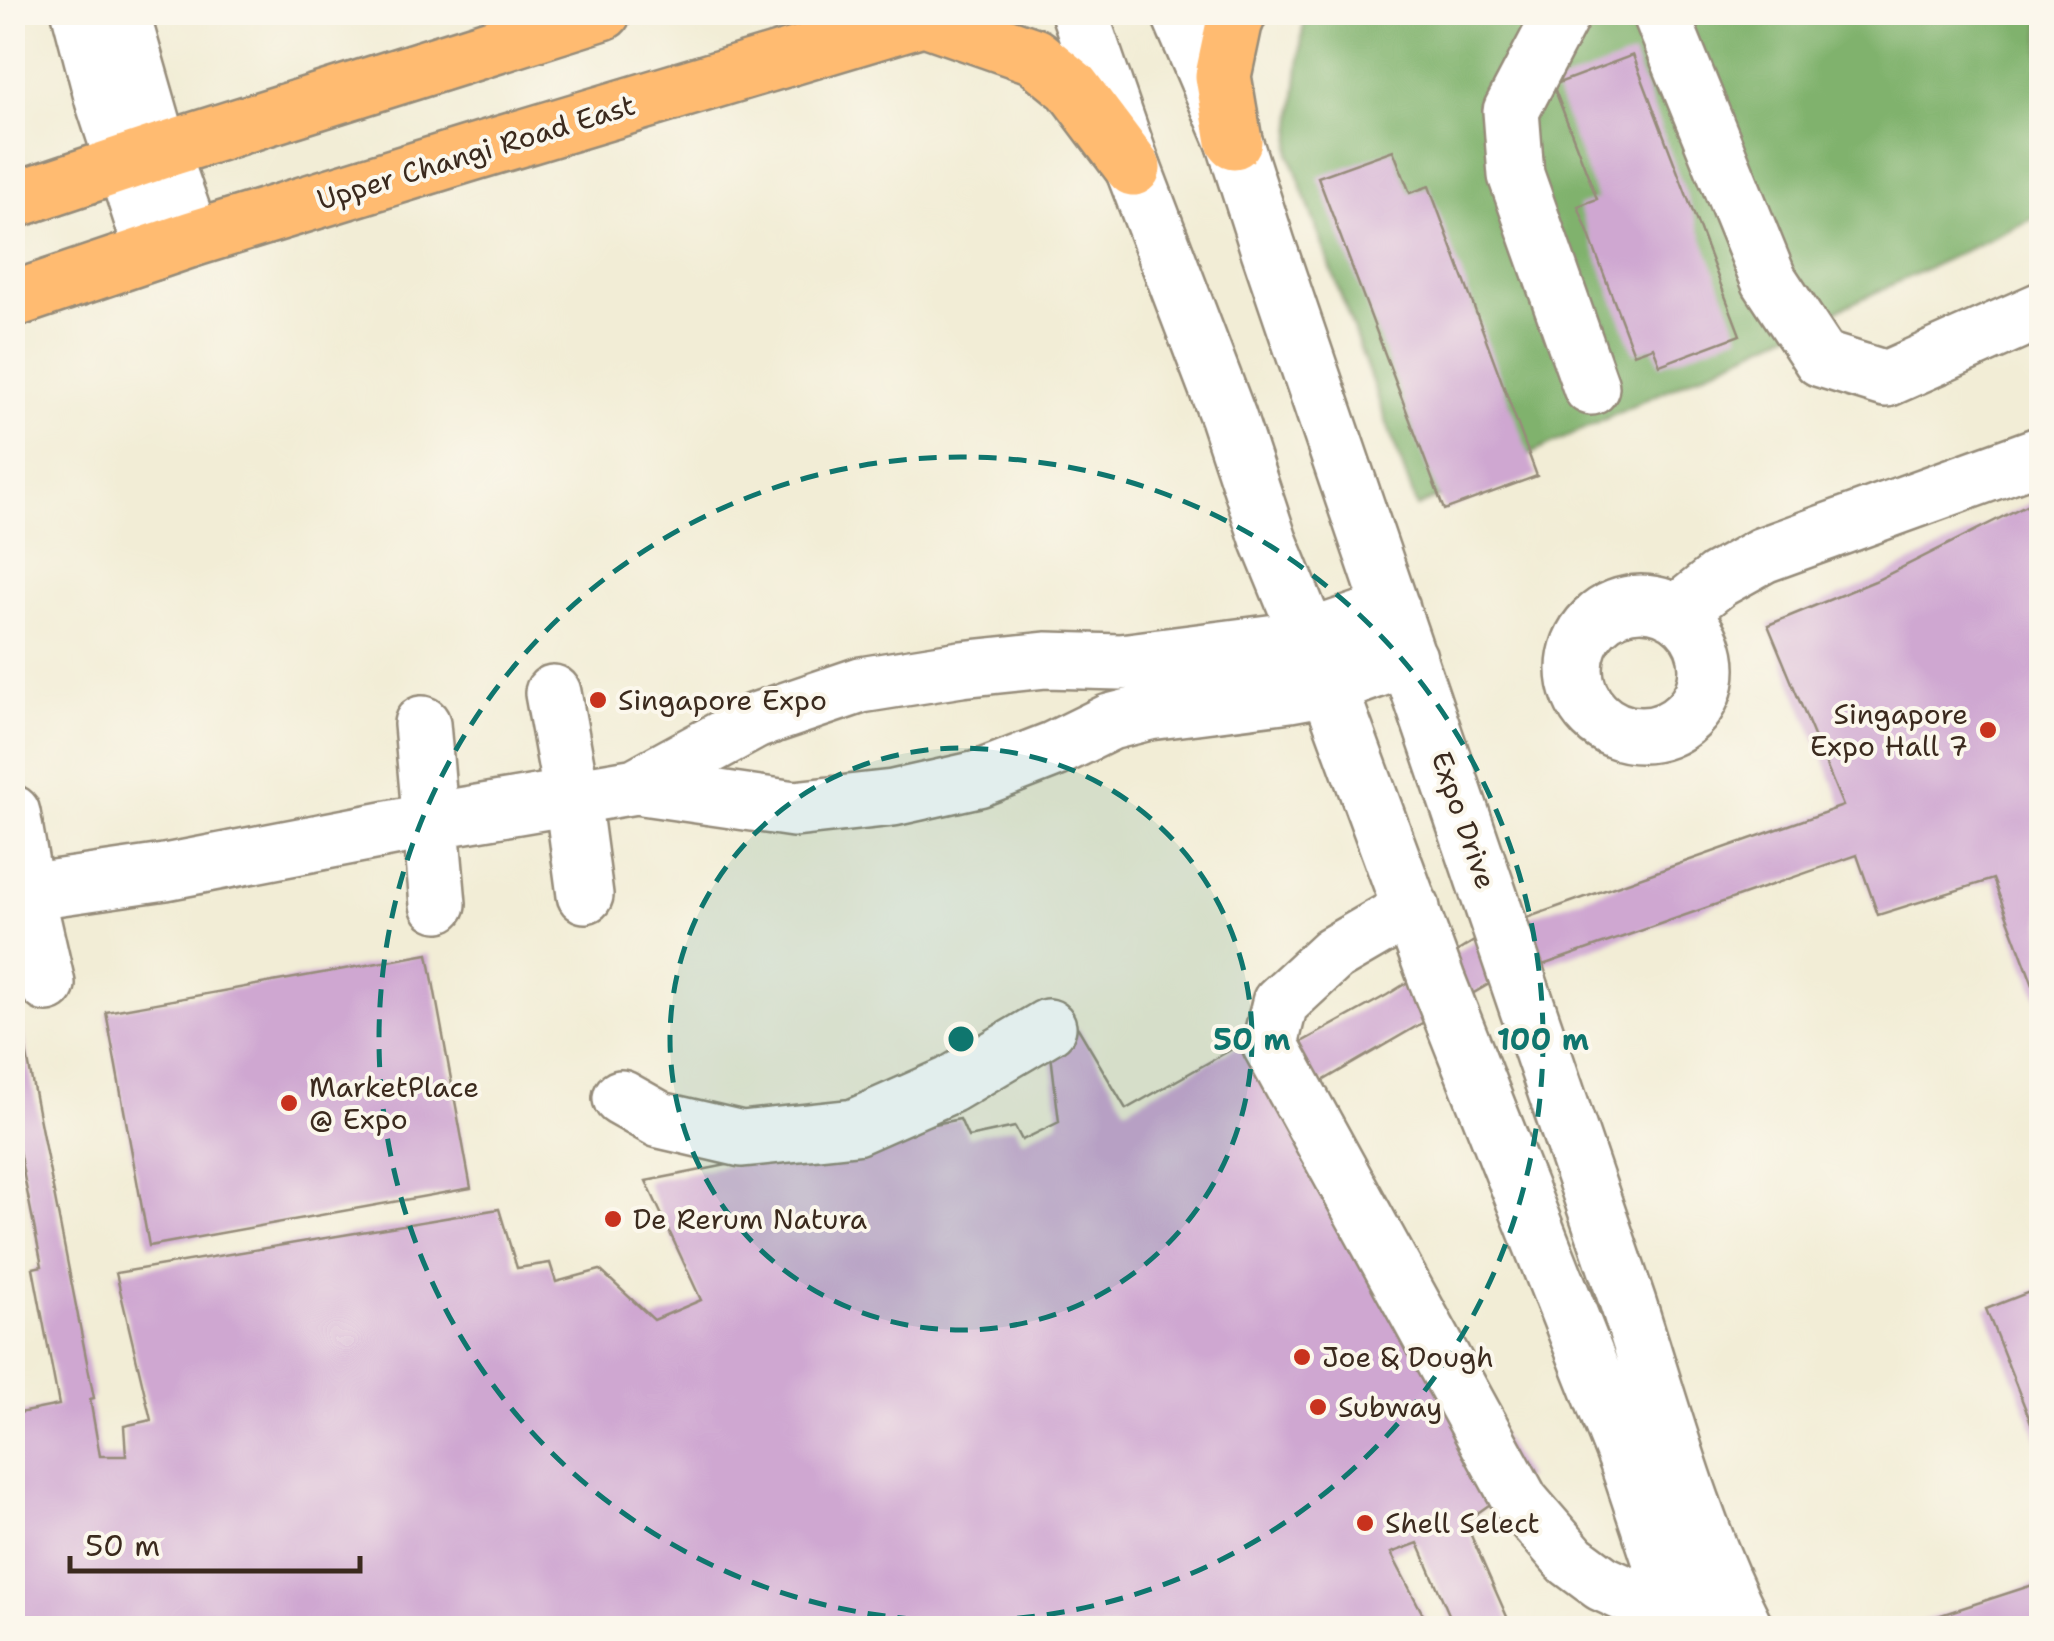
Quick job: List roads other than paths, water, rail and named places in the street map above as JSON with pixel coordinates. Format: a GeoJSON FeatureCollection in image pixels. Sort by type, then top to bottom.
{"type":"FeatureCollection","features":[{"type":"Feature","properties":{"kind":"main road"},"geometry":{"type":"LineString","coordinates":[[12,201],[498,28],[603,12]]}},
{"type":"Feature","properties":{"kind":"main road"},"geometry":{"type":"LineString","coordinates":[[1234,141],[1223,76],[1239,12]]}},
{"type":"Feature","properties":{"kind":"main road"},"geometry":{"type":"LineString","coordinates":[[934,15],[1034,56],[1072,87],[1133,168]]}},
{"type":"Feature","properties":{"kind":"main road","name":"Upper Changi Road East"},"geometry":{"type":"LineString","coordinates":[[12,300],[173,245],[934,15]]}},
{"type":"Feature","properties":{"kind":"street"},"geometry":{"type":"LineString","coordinates":[[80,12],[84,34],[142,157],[173,245]]}},
{"type":"Feature","properties":{"kind":"street"},"geometry":{"type":"LineString","coordinates":[[121,12],[142,157]]}},
{"type":"Feature","properties":{"kind":"street","name":"Expo Drive"},"geometry":{"type":"LineString","coordinates":[[1078,12],[1270,541],[1627,1460],[1693,1602],[1745,1628]]}},
{"type":"Feature","properties":{"kind":"street","name":"Expo Drive"},"geometry":{"type":"LineString","coordinates":[[1179,12],[1234,141],[1628,1303],[1672,1441],[1693,1602]]}},
{"type":"Feature","properties":{"kind":"street"},"geometry":{"type":"LineString","coordinates":[[1564,12],[1511,111],[1516,175],[1591,387]]}},
{"type":"Feature","properties":{"kind":"street"},"geometry":{"type":"LineString","coordinates":[[1660,12],[1769,280],[1821,359],[1886,379],[2042,310]]}},
{"type":"Feature","properties":{"kind":"street"},"geometry":{"type":"LineString","coordinates":[[1678,613],[1718,580],[1763,555],[2042,454]]}},
{"type":"Feature","properties":{"kind":"street"},"geometry":{"type":"LineString","coordinates":[[636,786],[755,721],[861,685],[1046,660],[1318,662],[1400,634]]}},
{"type":"Feature","properties":{"kind":"street"},"geometry":{"type":"LineString","coordinates":[[20,893],[165,872],[636,786],[794,809],[893,798],[978,779],[1110,722],[1148,712],[1290,694],[1318,662]]}},
{"type":"Feature","properties":{"kind":"street"},"geometry":{"type":"LineString","coordinates":[[553,693],[585,895]]}},
{"type":"Feature","properties":{"kind":"street","name":"Expo Drive"},"geometry":{"type":"LineString","coordinates":[[1148,712],[1240,708],[1279,720],[1321,745],[1378,815]]}},
{"type":"Feature","properties":{"kind":"street"},"geometry":{"type":"LineString","coordinates":[[422,724],[438,904]]}},
{"type":"Feature","properties":{"kind":"street"},"geometry":{"type":"LineString","coordinates":[[12,813],[20,893],[48,984]]}},
{"type":"Feature","properties":{"kind":"street"},"geometry":{"type":"LineString","coordinates":[[1412,908],[1333,954],[1280,1003],[1270,1044],[1522,1502],[1570,1560],[1602,1582],[1641,1601],[1693,1602]]}},
{"type":"Feature","properties":{"kind":"street"},"geometry":{"type":"LineString","coordinates":[[621,1098],[660,1120],[742,1140],[855,1127],[950,1085],[1048,1027]]}},
{"type":"Feature","properties":{"kind":"place","name":"Singapore Expo"},"geometry":{"type":"Point","coordinates":[598,700]}},
{"type":"Feature","properties":{"kind":"place","name":"Singapore Expo Hall 7"},"geometry":{"type":"Point","coordinates":[1988,730]}},
{"type":"Feature","properties":{"kind":"place","name":"MarketPlace @ Expo"},"geometry":{"type":"Point","coordinates":[289,1103]}},
{"type":"Feature","properties":{"kind":"place","name":"De Rerum Natura"},"geometry":{"type":"Point","coordinates":[613,1219]}},
{"type":"Feature","properties":{"kind":"place","name":"Joe & Dough"},"geometry":{"type":"Point","coordinates":[1302,1357]}},
{"type":"Feature","properties":{"kind":"place","name":"Subway"},"geometry":{"type":"Point","coordinates":[1318,1407]}},
{"type":"Feature","properties":{"kind":"place","name":"Shell Select"},"geometry":{"type":"Point","coordinates":[1365,1523]}}]}
